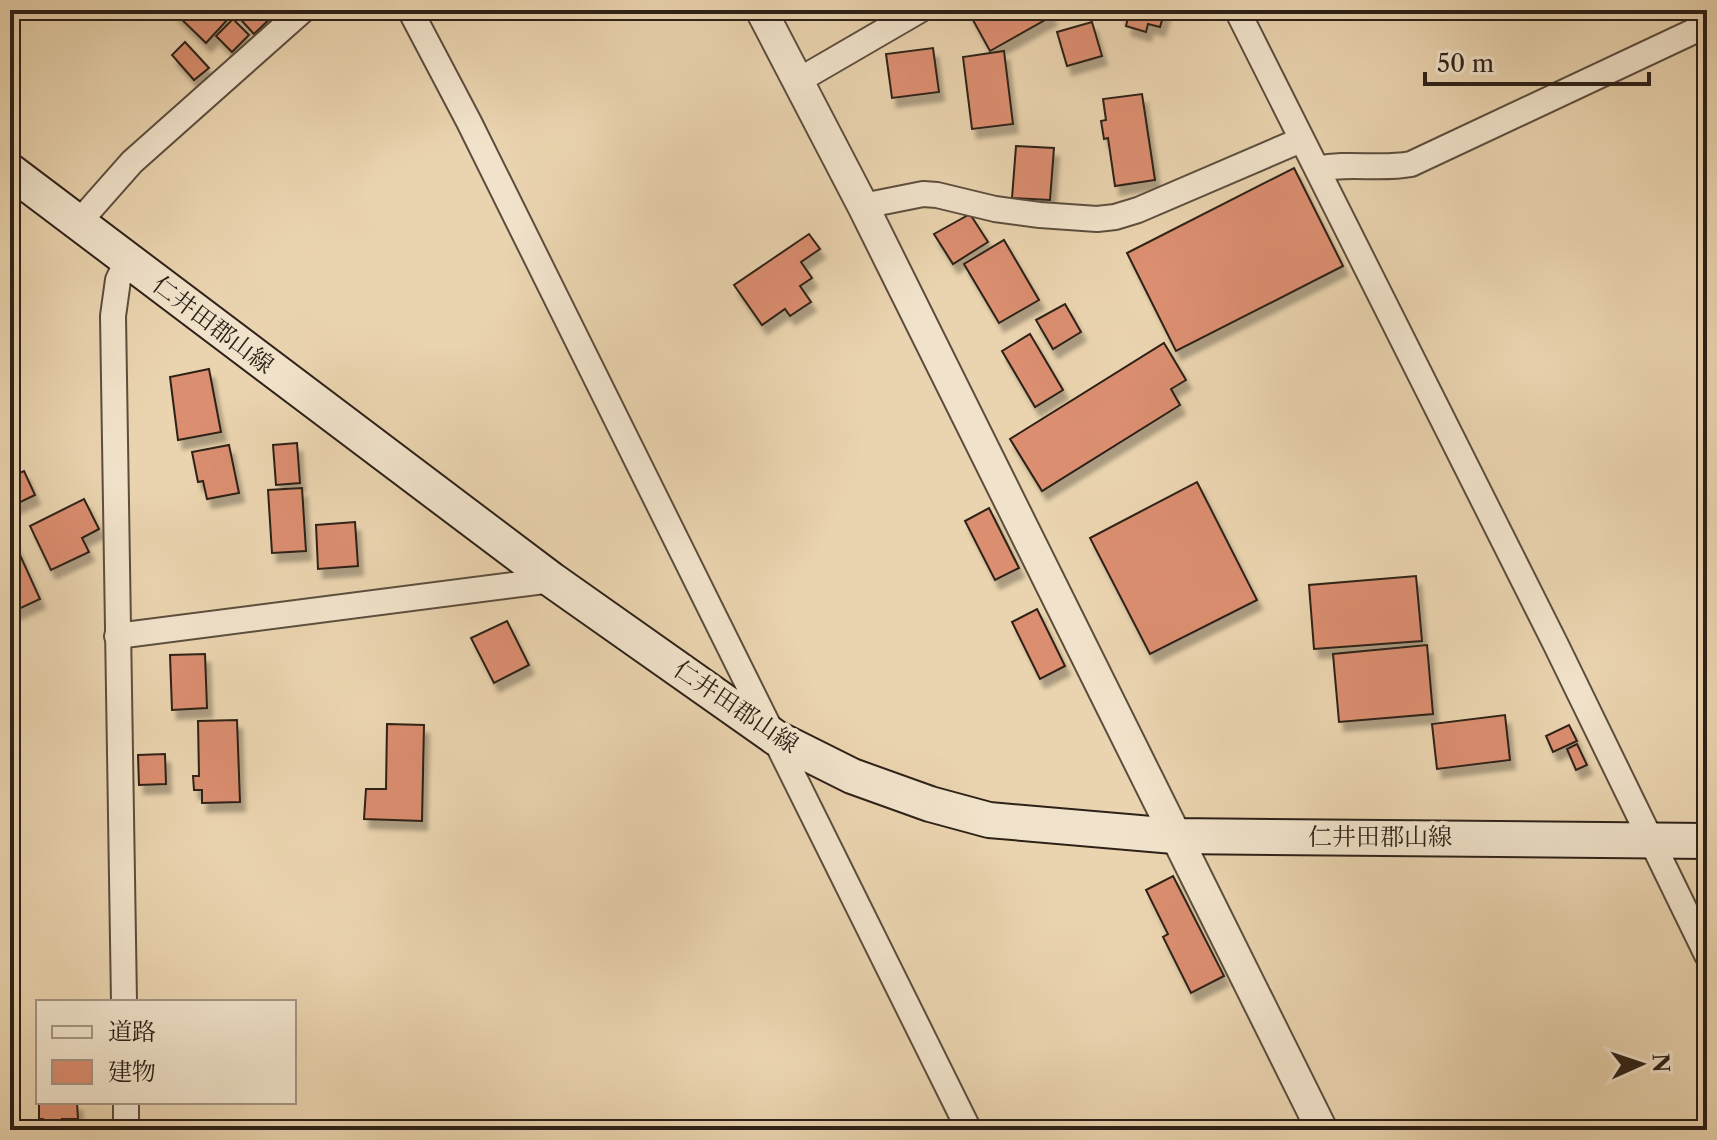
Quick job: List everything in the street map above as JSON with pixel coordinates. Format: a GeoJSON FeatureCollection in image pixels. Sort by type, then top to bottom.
{"type":"FeatureCollection","features":[{"type":"Feature","properties":{"kind":"main road","name":"仁井田郡山線"},"geometry":{"type":"LineString","coordinates":[[10,171],[552,580],[776,738],[852,776],[899,794],[989,820],[1174,836],[1707,841]]}},
{"type":"Feature","properties":{"kind":"street"},"geometry":{"type":"LineString","coordinates":[[79,222],[132,162],[303,10]]}},
{"type":"Feature","properties":{"kind":"street"},"geometry":{"type":"LineString","coordinates":[[410,10],[469,122],[969,1130]]}},
{"type":"Feature","properties":{"kind":"street"},"geometry":{"type":"LineString","coordinates":[[761,10],[863,206],[1322,1130]]}},
{"type":"Feature","properties":{"kind":"street"},"geometry":{"type":"LineString","coordinates":[[796,82],[920,10]]}},
{"type":"Feature","properties":{"kind":"street"},"geometry":{"type":"LineString","coordinates":[[1237,10],[1707,955]]}},
{"type":"Feature","properties":{"kind":"street"},"geometry":{"type":"LineString","coordinates":[[1318,169],[1337,166],[1394,168],[1411,164],[1707,25]]}},
{"type":"Feature","properties":{"kind":"street"},"geometry":{"type":"LineString","coordinates":[[863,206],[923,194],[1024,213],[1097,219],[1115,217],[1301,140]]}},
{"type":"Feature","properties":{"kind":"street"},"geometry":{"type":"LineString","coordinates":[[124,1000],[113,301],[127,261]]}},
{"type":"Feature","properties":{"kind":"street"},"geometry":{"type":"LineString","coordinates":[[117,636],[552,580]]}},
{"type":"Feature","properties":{"kind":"street"},"geometry":{"type":"LineString","coordinates":[[126,1104],[126,1130]]}},
{"type":"Feature","properties":{"kind":"building"},"geometry":{"type":"Polygon","coordinates":[[[172,10],[220,10],[229,18],[206,43],[172,10]]]}},
{"type":"Feature","properties":{"kind":"building"},"geometry":{"type":"Polygon","coordinates":[[[232,10],[279,10],[254,34],[232,10]]]}},
{"type":"Feature","properties":{"kind":"building"},"geometry":{"type":"Polygon","coordinates":[[[1049,10],[1052,16],[990,51],[968,11],[1049,10]]]}},
{"type":"Feature","properties":{"kind":"building"},"geometry":{"type":"Polygon","coordinates":[[[1122,10],[1165,10],[1160,27],[1148,24],[1146,32],[1126,26],[1128,18],[1121,16],[1122,10]]]}},
{"type":"Feature","properties":{"kind":"building"},"geometry":{"type":"Polygon","coordinates":[[[233,19],[249,35],[232,52],[216,36],[233,19]]]}},
{"type":"Feature","properties":{"kind":"building"},"geometry":{"type":"Polygon","coordinates":[[[1092,22],[1102,56],[1067,66],[1057,32],[1092,22]]]}},
{"type":"Feature","properties":{"kind":"building"},"geometry":{"type":"Polygon","coordinates":[[[185,42],[209,68],[194,80],[172,55],[185,42]]]}},
{"type":"Feature","properties":{"kind":"building"},"geometry":{"type":"Polygon","coordinates":[[[933,48],[939,92],[892,98],[886,54],[933,48]]]}},
{"type":"Feature","properties":{"kind":"building"},"geometry":{"type":"Polygon","coordinates":[[[1004,51],[1013,124],[972,129],[963,57],[1004,51]]]}},
{"type":"Feature","properties":{"kind":"building"},"geometry":{"type":"Polygon","coordinates":[[[1142,94],[1155,180],[1115,186],[1108,138],[1104,139],[1101,121],[1106,120],[1103,99],[1142,94]]]}},
{"type":"Feature","properties":{"kind":"building"},"geometry":{"type":"Polygon","coordinates":[[[1016,146],[1054,148],[1050,200],[1012,198],[1016,146]]]}},
{"type":"Feature","properties":{"kind":"building"},"geometry":{"type":"Polygon","coordinates":[[[1294,168],[1343,266],[1176,351],[1127,253],[1294,168]]]}},
{"type":"Feature","properties":{"kind":"building"},"geometry":{"type":"Polygon","coordinates":[[[970,214],[988,242],[953,264],[934,234],[970,214]]]}},
{"type":"Feature","properties":{"kind":"building"},"geometry":{"type":"Polygon","coordinates":[[[809,234],[820,249],[801,262],[812,278],[800,286],[811,302],[790,316],[785,309],[762,325],[734,285],[809,234]]]}},
{"type":"Feature","properties":{"kind":"building"},"geometry":{"type":"Polygon","coordinates":[[[1004,240],[1039,300],[999,323],[964,264],[1004,240]]]}},
{"type":"Feature","properties":{"kind":"building"},"geometry":{"type":"Polygon","coordinates":[[[1065,304],[1081,332],[1053,349],[1036,320],[1065,304]]]}},
{"type":"Feature","properties":{"kind":"building"},"geometry":{"type":"Polygon","coordinates":[[[1030,334],[1063,390],[1035,407],[1002,351],[1030,334]]]}},
{"type":"Feature","properties":{"kind":"building"},"geometry":{"type":"Polygon","coordinates":[[[1164,343],[1186,380],[1171,389],[1180,405],[1042,491],[1010,439],[1164,343]]]}},
{"type":"Feature","properties":{"kind":"building"},"geometry":{"type":"Polygon","coordinates":[[[209,369],[221,432],[178,440],[170,377],[209,369]]]}},
{"type":"Feature","properties":{"kind":"building"},"geometry":{"type":"Polygon","coordinates":[[[297,443],[300,483],[276,485],[273,445],[297,443]]]}},
{"type":"Feature","properties":{"kind":"building"},"geometry":{"type":"Polygon","coordinates":[[[229,445],[239,493],[207,499],[203,481],[198,482],[192,452],[229,445]]]}},
{"type":"Feature","properties":{"kind":"building"},"geometry":{"type":"Polygon","coordinates":[[[24,471],[35,495],[10,507],[10,477],[24,471]]]}},
{"type":"Feature","properties":{"kind":"building"},"geometry":{"type":"Polygon","coordinates":[[[1197,482],[1257,600],[1150,654],[1090,538],[1197,482]]]}},
{"type":"Feature","properties":{"kind":"building"},"geometry":{"type":"Polygon","coordinates":[[[302,488],[306,551],[272,553],[268,490],[302,488]]]}},
{"type":"Feature","properties":{"kind":"building"},"geometry":{"type":"Polygon","coordinates":[[[84,499],[99,529],[82,538],[89,552],[51,570],[30,526],[84,499]]]}},
{"type":"Feature","properties":{"kind":"building"},"geometry":{"type":"Polygon","coordinates":[[[989,508],[1019,568],[995,580],[965,521],[989,508]]]}},
{"type":"Feature","properties":{"kind":"building"},"geometry":{"type":"Polygon","coordinates":[[[355,522],[358,566],[318,569],[316,525],[355,522]]]}},
{"type":"Feature","properties":{"kind":"building"},"geometry":{"type":"Polygon","coordinates":[[[10,533],[40,599],[10,613],[10,533]]]}},
{"type":"Feature","properties":{"kind":"building"},"geometry":{"type":"Polygon","coordinates":[[[1416,576],[1422,641],[1314,649],[1309,585],[1416,576]]]}},
{"type":"Feature","properties":{"kind":"building"},"geometry":{"type":"Polygon","coordinates":[[[1037,609],[1065,666],[1040,679],[1012,622],[1037,609]]]}},
{"type":"Feature","properties":{"kind":"building"},"geometry":{"type":"Polygon","coordinates":[[[507,621],[529,665],[494,683],[471,638],[507,621]]]}},
{"type":"Feature","properties":{"kind":"building"},"geometry":{"type":"Polygon","coordinates":[[[1427,645],[1433,714],[1339,722],[1333,654],[1427,645]]]}},
{"type":"Feature","properties":{"kind":"building"},"geometry":{"type":"Polygon","coordinates":[[[205,654],[207,708],[172,710],[170,655],[205,654]]]}},
{"type":"Feature","properties":{"kind":"building"},"geometry":{"type":"Polygon","coordinates":[[[1505,715],[1510,760],[1437,769],[1432,724],[1505,715]]]}},
{"type":"Feature","properties":{"kind":"building"},"geometry":{"type":"Polygon","coordinates":[[[237,720],[240,802],[202,803],[202,790],[194,790],[193,776],[199,776],[198,721],[237,720]]]}},
{"type":"Feature","properties":{"kind":"building"},"geometry":{"type":"Polygon","coordinates":[[[387,724],[424,725],[422,821],[364,819],[366,789],[386,789],[387,724]]]}},
{"type":"Feature","properties":{"kind":"building"},"geometry":{"type":"Polygon","coordinates":[[[1569,725],[1577,741],[1553,752],[1546,736],[1569,725]]]}},
{"type":"Feature","properties":{"kind":"building"},"geometry":{"type":"Polygon","coordinates":[[[1577,744],[1587,765],[1576,770],[1567,749],[1577,744]]]}},
{"type":"Feature","properties":{"kind":"building"},"geometry":{"type":"Polygon","coordinates":[[[165,754],[166,784],[139,785],[138,755],[165,754]]]}},
{"type":"Feature","properties":{"kind":"building"},"geometry":{"type":"Polygon","coordinates":[[[1173,876],[1224,976],[1191,993],[1163,937],[1168,934],[1146,890],[1173,876]]]}},
{"type":"Feature","properties":{"kind":"building"},"geometry":{"type":"Polygon","coordinates":[[[39,1104],[77,1104],[78,1119],[62,1119],[63,1125],[44,1125],[43,1119],[39,1119],[39,1104]]]}}]}
